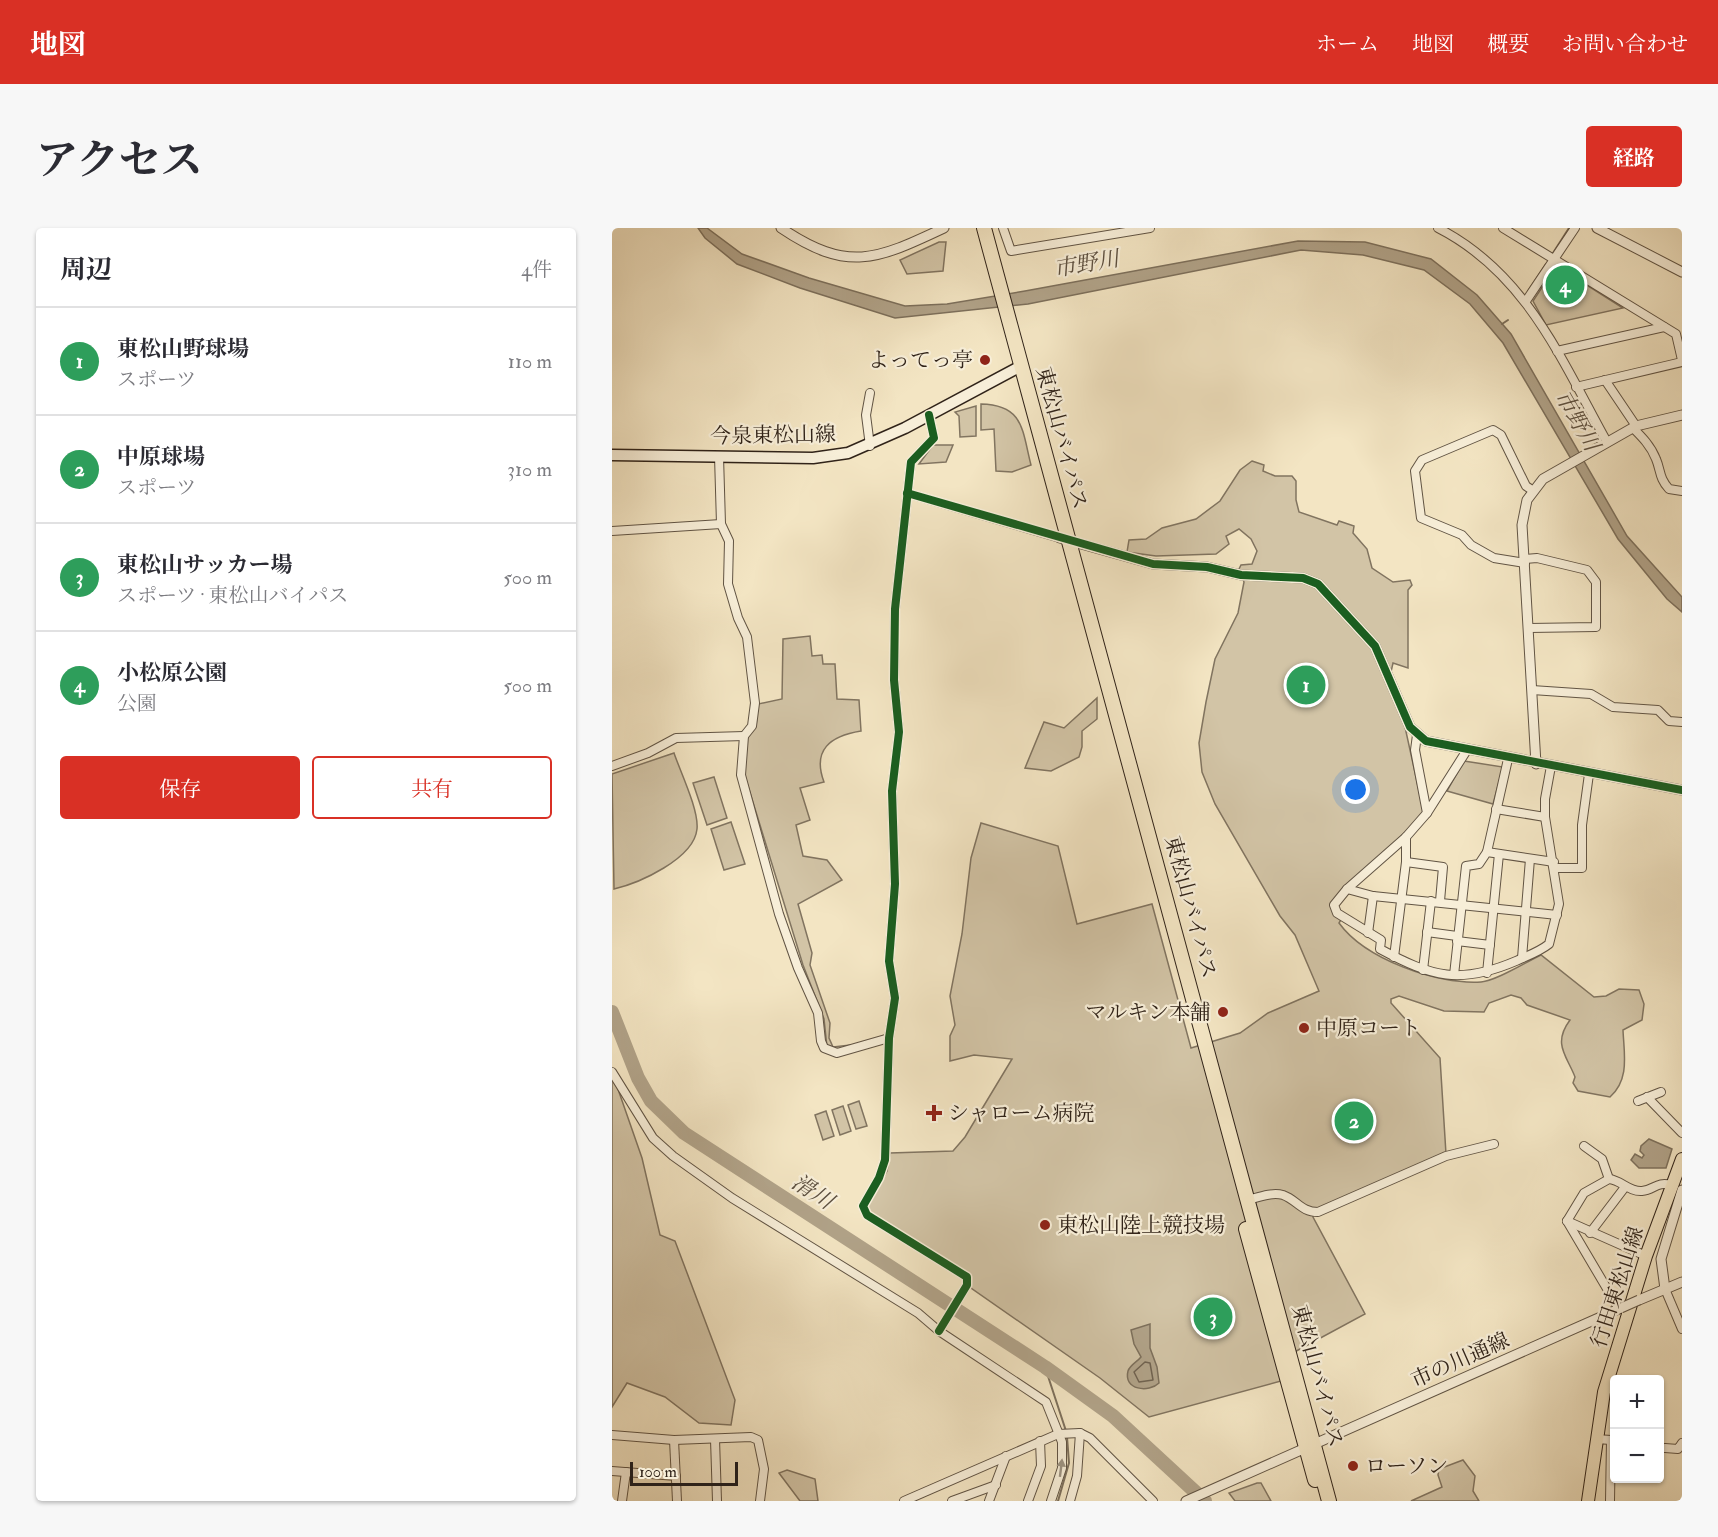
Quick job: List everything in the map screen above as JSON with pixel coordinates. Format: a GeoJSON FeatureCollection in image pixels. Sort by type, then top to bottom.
{"type":"FeatureCollection","features":[{"type":"Feature","properties":{"kind":"highway"},"geometry":{"type":"LineString","coordinates":[[976,228],[993,276]]}},
{"type":"Feature","properties":{"kind":"highway"},"geometry":{"type":"LineString","coordinates":[[984,228],[993,276]]}},
{"type":"Feature","properties":{"kind":"highway","name":"東松山バイパス"},"geometry":{"type":"LineString","coordinates":[[993,276],[1310,1447],[1329,1501]]}},
{"type":"Feature","properties":{"kind":"highway","name":"東松山バイパス"},"geometry":{"type":"LineString","coordinates":[[1064,539],[1248,1200],[1310,1447],[1321,1501]]}},
{"type":"Feature","properties":{"kind":"main road","name":"今泉東松山線"},"geometry":{"type":"LineString","coordinates":[[612,455],[823,458],[848,453],[870,446],[1018,367]]}},
{"type":"Feature","properties":{"kind":"main road","name":"行田東松山線"},"geometry":{"type":"LineString","coordinates":[[1588,1501],[1604,1392],[1646,1256],[1676,1188],[1682,1159]]}},
{"type":"Feature","properties":{"kind":"street"},"geometry":{"type":"LineString","coordinates":[[781,228],[832,254],[861,258],[890,253],[944,228]]}},
{"type":"Feature","properties":{"kind":"street"},"geometry":{"type":"LineString","coordinates":[[1003,228],[1011,251],[1149,228]]}},
{"type":"Feature","properties":{"kind":"street"},"geometry":{"type":"LineString","coordinates":[[1438,228],[1490,262],[1526,301],[1557,351],[1607,442]]}},
{"type":"Feature","properties":{"kind":"street"},"geometry":{"type":"LineString","coordinates":[[1503,228],[1676,334],[1682,361],[1576,387]]}},
{"type":"Feature","properties":{"kind":"street"},"geometry":{"type":"LineString","coordinates":[[1526,301],[1575,228]]}},
{"type":"Feature","properties":{"kind":"street"},"geometry":{"type":"LineString","coordinates":[[1597,228],[1682,272]]}},
{"type":"Feature","properties":{"kind":"street"},"geometry":{"type":"LineString","coordinates":[[1557,351],[1664,327]]}},
{"type":"Feature","properties":{"kind":"street"},"geometry":{"type":"LineString","coordinates":[[1605,380],[1652,451],[1662,482],[1668,489],[1682,491]]}},
{"type":"Feature","properties":{"kind":"street"},"geometry":{"type":"LineString","coordinates":[[870,393],[866,415],[870,446]]}},
{"type":"Feature","properties":{"kind":"street"},"geometry":{"type":"LineString","coordinates":[[929,415],[934,438],[911,462],[895,609],[894,680],[899,732],[892,791],[895,884],[889,961],[895,998],[889,1038],[885,1160],[883,1170],[863,1206],[864,1212],[964,1275],[967,1285],[940,1328]]}},
{"type":"Feature","properties":{"kind":"street"},"geometry":{"type":"LineString","coordinates":[[1536,764],[1522,517],[1532,490],[1553,472],[1634,427],[1682,415]]}},
{"type":"Feature","properties":{"kind":"street"},"geometry":{"type":"LineString","coordinates":[[1528,628],[1596,627],[1596,582],[1587,570],[1537,558],[1525,561],[1494,558],[1471,545],[1462,535],[1421,518],[1415,471],[1422,460],[1493,430],[1501,435],[1526,486],[1532,490]]}},
{"type":"Feature","properties":{"kind":"street"},"geometry":{"type":"LineString","coordinates":[[719,456],[722,524],[729,541],[728,584],[738,618],[747,637],[755,703],[752,726],[744,736],[741,775],[779,914],[798,968],[818,1013],[822,1045],[827,1050],[837,1053],[889,1038]]}},
{"type":"Feature","properties":{"kind":"street"},"geometry":{"type":"LineString","coordinates":[[907,493],[1153,564],[1207,567],[1241,575],[1303,578],[1318,584],[1375,646],[1401,708],[1417,735],[1433,744],[1682,790]]}},
{"type":"Feature","properties":{"kind":"street"},"geometry":{"type":"LineString","coordinates":[[612,531],[722,524]]}},
{"type":"Feature","properties":{"kind":"street"},"geometry":{"type":"LineString","coordinates":[[1532,690],[1591,694],[1613,707],[1658,710],[1669,721],[1682,722]]}},
{"type":"Feature","properties":{"kind":"street"},"geometry":{"type":"LineString","coordinates":[[1417,735],[1415,750],[1427,813]]}},
{"type":"Feature","properties":{"kind":"street"},"geometry":{"type":"LineString","coordinates":[[612,766],[648,753],[676,738],[744,736]]}},
{"type":"Feature","properties":{"kind":"street"},"geometry":{"type":"LineString","coordinates":[[1467,750],[1427,813],[1406,837],[1347,889],[1334,905],[1337,913],[1381,940],[1380,949],[1423,970],[1454,975],[1487,973],[1549,944],[1559,904],[1545,817],[1545,799],[1551,766]]}},
{"type":"Feature","properties":{"kind":"street"},"geometry":{"type":"LineString","coordinates":[[1454,975],[1466,866],[1479,864],[1487,852],[1508,759]]}},
{"type":"Feature","properties":{"kind":"street"},"geometry":{"type":"LineString","coordinates":[[1487,852],[1582,868],[1582,825],[1589,774]]}},
{"type":"Feature","properties":{"kind":"street"},"geometry":{"type":"LineString","coordinates":[[1496,809],[1545,817]]}},
{"type":"Feature","properties":{"kind":"street"},"geometry":{"type":"LineString","coordinates":[[1394,957],[1406,862],[1406,837]]}},
{"type":"Feature","properties":{"kind":"street"},"geometry":{"type":"LineString","coordinates":[[1487,973],[1498,854]]}},
{"type":"Feature","properties":{"kind":"street"},"geometry":{"type":"LineString","coordinates":[[1522,958],[1524,910],[1530,859]]}},
{"type":"Feature","properties":{"kind":"street"},"geometry":{"type":"LineString","coordinates":[[1406,862],[1443,867],[1440,901]]}},
{"type":"Feature","properties":{"kind":"street"},"geometry":{"type":"LineString","coordinates":[[1347,889],[1372,896],[1440,901],[1557,915]]}},
{"type":"Feature","properties":{"kind":"street"},"geometry":{"type":"LineString","coordinates":[[1368,933],[1372,896]]}},
{"type":"Feature","properties":{"kind":"street"},"geometry":{"type":"LineString","coordinates":[[1423,970],[1431,901]]}},
{"type":"Feature","properties":{"kind":"street"},"geometry":{"type":"LineString","coordinates":[[1427,932],[1490,945]]}},
{"type":"Feature","properties":{"kind":"street"},"geometry":{"type":"LineString","coordinates":[[612,1072],[653,1138],[673,1156],[732,1198],[940,1328],[1046,1402],[1062,1442],[1062,1468],[1051,1501]]}},
{"type":"Feature","properties":{"kind":"street"},"geometry":{"type":"LineString","coordinates":[[1638,1101],[1661,1092]]}},
{"type":"Feature","properties":{"kind":"street"},"geometry":{"type":"LineString","coordinates":[[1647,1097],[1682,1133]]}},
{"type":"Feature","properties":{"kind":"street"},"geometry":{"type":"LineString","coordinates":[[1248,1200],[1277,1194],[1289,1198],[1305,1211],[1318,1212],[1446,1156],[1494,1144]]}},
{"type":"Feature","properties":{"kind":"street"},"geometry":{"type":"LineString","coordinates":[[1584,1146],[1602,1159],[1609,1179],[1643,1191],[1658,1183],[1676,1188],[1660,1258],[1665,1289],[1682,1329]]}},
{"type":"Feature","properties":{"kind":"street"},"geometry":{"type":"LineString","coordinates":[[1567,1221],[1584,1193],[1609,1179]]}},
{"type":"Feature","properties":{"kind":"street"},"geometry":{"type":"LineString","coordinates":[[1590,1233],[1625,1186]]}},
{"type":"Feature","properties":{"kind":"street"},"geometry":{"type":"LineString","coordinates":[[1567,1221],[1646,1256]]}},
{"type":"Feature","properties":{"kind":"street"},"geometry":{"type":"LineString","coordinates":[[1567,1221],[1620,1308]]}},
{"type":"Feature","properties":{"kind":"street"},"geometry":{"type":"LineString","coordinates":[[1665,1289],[1682,1282]]}},
{"type":"Feature","properties":{"kind":"street","name":"市の川通線"},"geometry":{"type":"LineString","coordinates":[[1186,1501],[1665,1289]]}},
{"type":"Feature","properties":{"kind":"street"},"geometry":{"type":"LineString","coordinates":[[1070,1501],[1077,1476],[1078,1433]]}},
{"type":"Feature","properties":{"kind":"street"},"geometry":{"type":"LineString","coordinates":[[904,1501],[1040,1441],[1058,1434],[1078,1433],[1097,1445],[1153,1501]]}},
{"type":"Feature","properties":{"kind":"street"},"geometry":{"type":"LineString","coordinates":[[612,1435],[674,1440],[752,1437],[758,1440],[764,1469],[760,1501]]}},
{"type":"Feature","properties":{"kind":"street"},"geometry":{"type":"LineString","coordinates":[[715,1439],[717,1501]]}},
{"type":"Feature","properties":{"kind":"street"},"geometry":{"type":"LineString","coordinates":[[1596,1439],[1611,1440],[1610,1501]]}},
{"type":"Feature","properties":{"kind":"street"},"geometry":{"type":"LineString","coordinates":[[674,1440],[677,1501]]}},
{"type":"Feature","properties":{"kind":"street"},"geometry":{"type":"LineString","coordinates":[[1028,1501],[1041,1466],[1040,1441]]}},
{"type":"Feature","properties":{"kind":"street"},"geometry":{"type":"LineString","coordinates":[[1665,1448],[1678,1449],[1682,1443]]}},
{"type":"Feature","properties":{"kind":"street"},"geometry":{"type":"LineString","coordinates":[[989,1501],[1006,1456]]}},
{"type":"Feature","properties":{"kind":"street"},"geometry":{"type":"LineString","coordinates":[[612,1471],[676,1476]]}},
{"type":"Feature","properties":{"kind":"street"},"geometry":{"type":"LineString","coordinates":[[622,1501],[626,1472]]}},
{"type":"Feature","properties":{"kind":"street"},"geometry":{"type":"LineString","coordinates":[[952,1501],[996,1485]]}},
{"type":"Feature","properties":{"kind":"street"},"geometry":{"type":"LineString","coordinates":[[921,1493],[924,1501]]}},
{"type":"Feature","properties":{"kind":"shaded area"},"geometry":{"type":"Polygon","coordinates":[[[939,242],[946,242],[943,271],[907,274],[900,260],[939,242]]]}},
{"type":"Feature","properties":{"kind":"shaded area"},"geometry":{"type":"Polygon","coordinates":[[[1560,268],[1623,308],[1546,325],[1533,301],[1554,269],[1560,268]]]}},
{"type":"Feature","properties":{"kind":"shaded area"},"geometry":{"type":"Polygon","coordinates":[[[981,404],[1006,409],[1019,422],[1031,465],[1012,472],[996,471],[994,429],[981,430],[981,404]]]}},
{"type":"Feature","properties":{"kind":"shaded area"},"geometry":{"type":"Polygon","coordinates":[[[976,406],[976,436],[960,437],[959,416],[955,412],[976,406]]]}},
{"type":"Feature","properties":{"kind":"shaded area"},"geometry":{"type":"Polygon","coordinates":[[[933,445],[953,445],[946,462],[919,464],[933,445]]]}},
{"type":"Feature","properties":{"kind":"shaded area"},"geometry":{"type":"Polygon","coordinates":[[[1252,461],[1264,465],[1263,471],[1275,476],[1292,476],[1296,481],[1296,500],[1299,512],[1337,525],[1339,521],[1354,526],[1353,533],[1367,549],[1372,568],[1393,582],[1410,580],[1412,585],[1408,590],[1408,668],[1393,663],[1388,685],[1405,727],[1424,814],[1332,903],[1342,918],[1339,923],[1366,948],[1403,967],[1424,974],[1463,982],[1481,982],[1503,975],[1541,955],[1594,997],[1606,996],[1619,989],[1639,990],[1644,1004],[1642,1020],[1623,1030],[1625,1057],[1623,1074],[1621,1082],[1610,1097],[1578,1091],[1573,1083],[1575,1077],[1565,1056],[1562,1043],[1562,1036],[1570,1020],[1527,1005],[1521,998],[1511,995],[1489,1003],[1484,1012],[1444,1011],[1399,996],[1391,999],[1391,1003],[1440,1058],[1446,1154],[1313,1211],[1313,1217],[1365,1314],[1276,1362],[1281,1381],[1149,1417],[1100,1378],[971,1288],[969,1274],[872,1215],[868,1211],[868,1205],[887,1171],[890,1153],[953,1151],[965,1137],[1012,1059],[974,1055],[950,1061],[950,1036],[955,1025],[950,996],[962,934],[971,858],[981,823],[1058,846],[1077,924],[1152,904],[1191,1048],[1240,1033],[1268,1013],[1319,991],[1295,935],[1280,916],[1215,804],[1202,772],[1199,743],[1215,659],[1238,613],[1244,582],[1239,569],[1241,565],[1252,564],[1257,551],[1251,539],[1239,529],[1226,536],[1229,544],[1216,554],[1156,556],[1127,552],[1129,540],[1146,539],[1162,528],[1196,519],[1220,501],[1240,470],[1252,461]]]}},
{"type":"Feature","properties":{"kind":"shaded area"},"geometry":{"type":"Polygon","coordinates":[[[810,636],[812,656],[822,655],[823,664],[835,664],[837,699],[859,700],[861,731],[840,737],[826,746],[820,761],[824,782],[800,788],[810,820],[796,825],[803,856],[827,860],[842,880],[798,904],[812,953],[810,965],[830,1023],[829,1038],[833,1047],[850,1045],[851,1048],[840,1050],[827,1047],[824,1019],[803,965],[744,773],[745,741],[756,726],[758,704],[782,699],[783,639],[810,636]]]}},
{"type":"Feature","properties":{"kind":"shaded area"},"geometry":{"type":"Polygon","coordinates":[[[1097,698],[1097,719],[1082,731],[1082,747],[1079,757],[1051,771],[1025,768],[1044,722],[1064,728],[1097,698]]]}},
{"type":"Feature","properties":{"kind":"shaded area"},"geometry":{"type":"Polygon","coordinates":[[[674,753],[695,812],[697,829],[694,840],[676,860],[664,868],[614,889],[612,774],[674,753]]]}},
{"type":"Feature","properties":{"kind":"shaded area"},"geometry":{"type":"Polygon","coordinates":[[[1464,761],[1503,767],[1493,804],[1447,791],[1464,761]]]}},
{"type":"Feature","properties":{"kind":"shaded area"},"geometry":{"type":"Polygon","coordinates":[[[714,777],[727,818],[707,825],[693,783],[714,777]]]}},
{"type":"Feature","properties":{"kind":"shaded area"},"geometry":{"type":"Polygon","coordinates":[[[731,822],[745,864],[724,870],[711,829],[731,822]]]}},
{"type":"Feature","properties":{"kind":"shaded area"},"geometry":{"type":"Polygon","coordinates":[[[612,1072],[642,1158],[660,1235],[675,1241],[735,1400],[731,1425],[699,1423],[665,1397],[627,1383],[612,1407],[612,1072]]]}},
{"type":"Feature","properties":{"kind":"shaded area"},"geometry":{"type":"Polygon","coordinates":[[[859,1101],[867,1126],[856,1129],[848,1105],[859,1101]]]}},
{"type":"Feature","properties":{"kind":"shaded area"},"geometry":{"type":"Polygon","coordinates":[[[843,1106],[851,1131],[840,1135],[832,1110],[843,1106]]]}},
{"type":"Feature","properties":{"kind":"shaded area"},"geometry":{"type":"Polygon","coordinates":[[[826,1111],[834,1136],[823,1140],[815,1115],[826,1111]]]}},
{"type":"Feature","properties":{"kind":"shaded area"},"geometry":{"type":"Polygon","coordinates":[[[1463,1460],[1475,1476],[1473,1491],[1479,1501],[1411,1501],[1442,1487],[1438,1475],[1439,1469],[1463,1460]]]}},
{"type":"Feature","properties":{"kind":"shaded area"},"geometry":{"type":"Polygon","coordinates":[[[787,1470],[815,1479],[818,1501],[800,1501],[779,1473],[787,1470]]]}},
{"type":"Feature","properties":{"kind":"shaded area"},"geometry":{"type":"Polygon","coordinates":[[[1261,1483],[1271,1501],[1235,1501],[1229,1493],[1261,1483]]]}},
{"type":"Feature","properties":{"kind":"water"},"geometry":{"type":"Polygon","coordinates":[[[698,228],[707,228],[742,254],[809,278],[905,306],[947,304],[1298,241],[1365,242],[1431,259],[1477,295],[1511,334],[1627,536],[1682,597],[1682,612],[1667,599],[1618,539],[1503,343],[1470,304],[1424,270],[1363,255],[1301,250],[1028,304],[895,318],[800,288],[737,264],[705,238],[698,228]]]}},
{"type":"Feature","properties":{"kind":"water"},"geometry":{"type":"Polygon","coordinates":[[[1649,1139],[1672,1149],[1666,1168],[1639,1168],[1631,1160],[1635,1154],[1642,1158],[1644,1155],[1640,1151],[1641,1146],[1649,1139]]]}},
{"type":"Feature","properties":{"kind":"water"},"geometry":{"type":"Polygon","coordinates":[[[1150,1324],[1150,1348],[1157,1367],[1159,1383],[1143,1389],[1133,1386],[1127,1377],[1129,1369],[1141,1357],[1134,1344],[1131,1330],[1150,1324]]]}},
{"type":"Feature","properties":{"kind":"waterway"},"geometry":{"type":"LineString","coordinates":[[1553,253],[1569,228]]}},
{"type":"Feature","properties":{"kind":"waterway"},"geometry":{"type":"LineString","coordinates":[[1528,291],[1546,264]]}},
{"type":"Feature","properties":{"kind":"waterway"},"geometry":{"type":"LineString","coordinates":[[1502,324],[1508,320]]}},
{"type":"Feature","properties":{"kind":"waterway","name":"滑川"},"geometry":{"type":"LineString","coordinates":[[612,1012],[638,1078],[651,1101],[684,1133],[1045,1367],[1113,1416],[1205,1501]]}},
{"type":"Feature","properties":{"kind":"waterway"},"geometry":{"type":"LineString","coordinates":[[1045,1367],[1066,1431]]}},
{"type":"Feature","properties":{"kind":"waterway"},"geometry":{"type":"LineString","coordinates":[[1058,1501],[1069,1463],[1067,1437]]}},
{"type":"Feature","properties":{"kind":"cycle path"},"geometry":{"type":"LineString","coordinates":[[929,415],[934,438],[911,462],[895,609],[894,680],[899,732],[892,791],[895,884],[889,961],[895,998],[889,1038],[885,1160],[879,1178],[863,1206],[867,1215],[967,1277],[967,1285],[939,1331]]}},
{"type":"Feature","properties":{"kind":"cycle path"},"geometry":{"type":"LineString","coordinates":[[907,493],[1153,564],[1207,567],[1241,575],[1303,578],[1318,584],[1375,646],[1410,727],[1426,741],[1682,790]]}},
{"type":"Feature","properties":{"kind":"place","name":"小松原公園"},"geometry":{"type":"Point","coordinates":[1565,285]}},
{"type":"Feature","properties":{"kind":"place","name":"よってっ亭"},"geometry":{"type":"Point","coordinates":[985,360]}},
{"type":"Feature","properties":{"kind":"place","name":"東松山野球場"},"geometry":{"type":"Point","coordinates":[1306,685]}},
{"type":"Feature","properties":{"kind":"place","name":"マルキン本舗"},"geometry":{"type":"Point","coordinates":[1223,1012]}},
{"type":"Feature","properties":{"kind":"place","name":"中原コート"},"geometry":{"type":"Point","coordinates":[1304,1028]}},
{"type":"Feature","properties":{"kind":"place","name":"シャローム病院"},"geometry":{"type":"Point","coordinates":[934,1113]}},
{"type":"Feature","properties":{"kind":"place","name":"中原球場"},"geometry":{"type":"Point","coordinates":[1354,1121]}},
{"type":"Feature","properties":{"kind":"place","name":"東松山陸上競技場"},"geometry":{"type":"Point","coordinates":[1045,1225]}},
{"type":"Feature","properties":{"kind":"place","name":"東松山サッカー場"},"geometry":{"type":"Point","coordinates":[1213,1317]}},
{"type":"Feature","properties":{"kind":"place","name":"ローソン"},"geometry":{"type":"Point","coordinates":[1353,1466]}},
{"type":"Feature","properties":{"kind":"water label","name":"市野川"},"geometry":{"type":"Point","coordinates":[1086,263]}},
{"type":"Feature","properties":{"kind":"water label","name":"市野川"},"geometry":{"type":"Point","coordinates":[1578,420]}}]}
